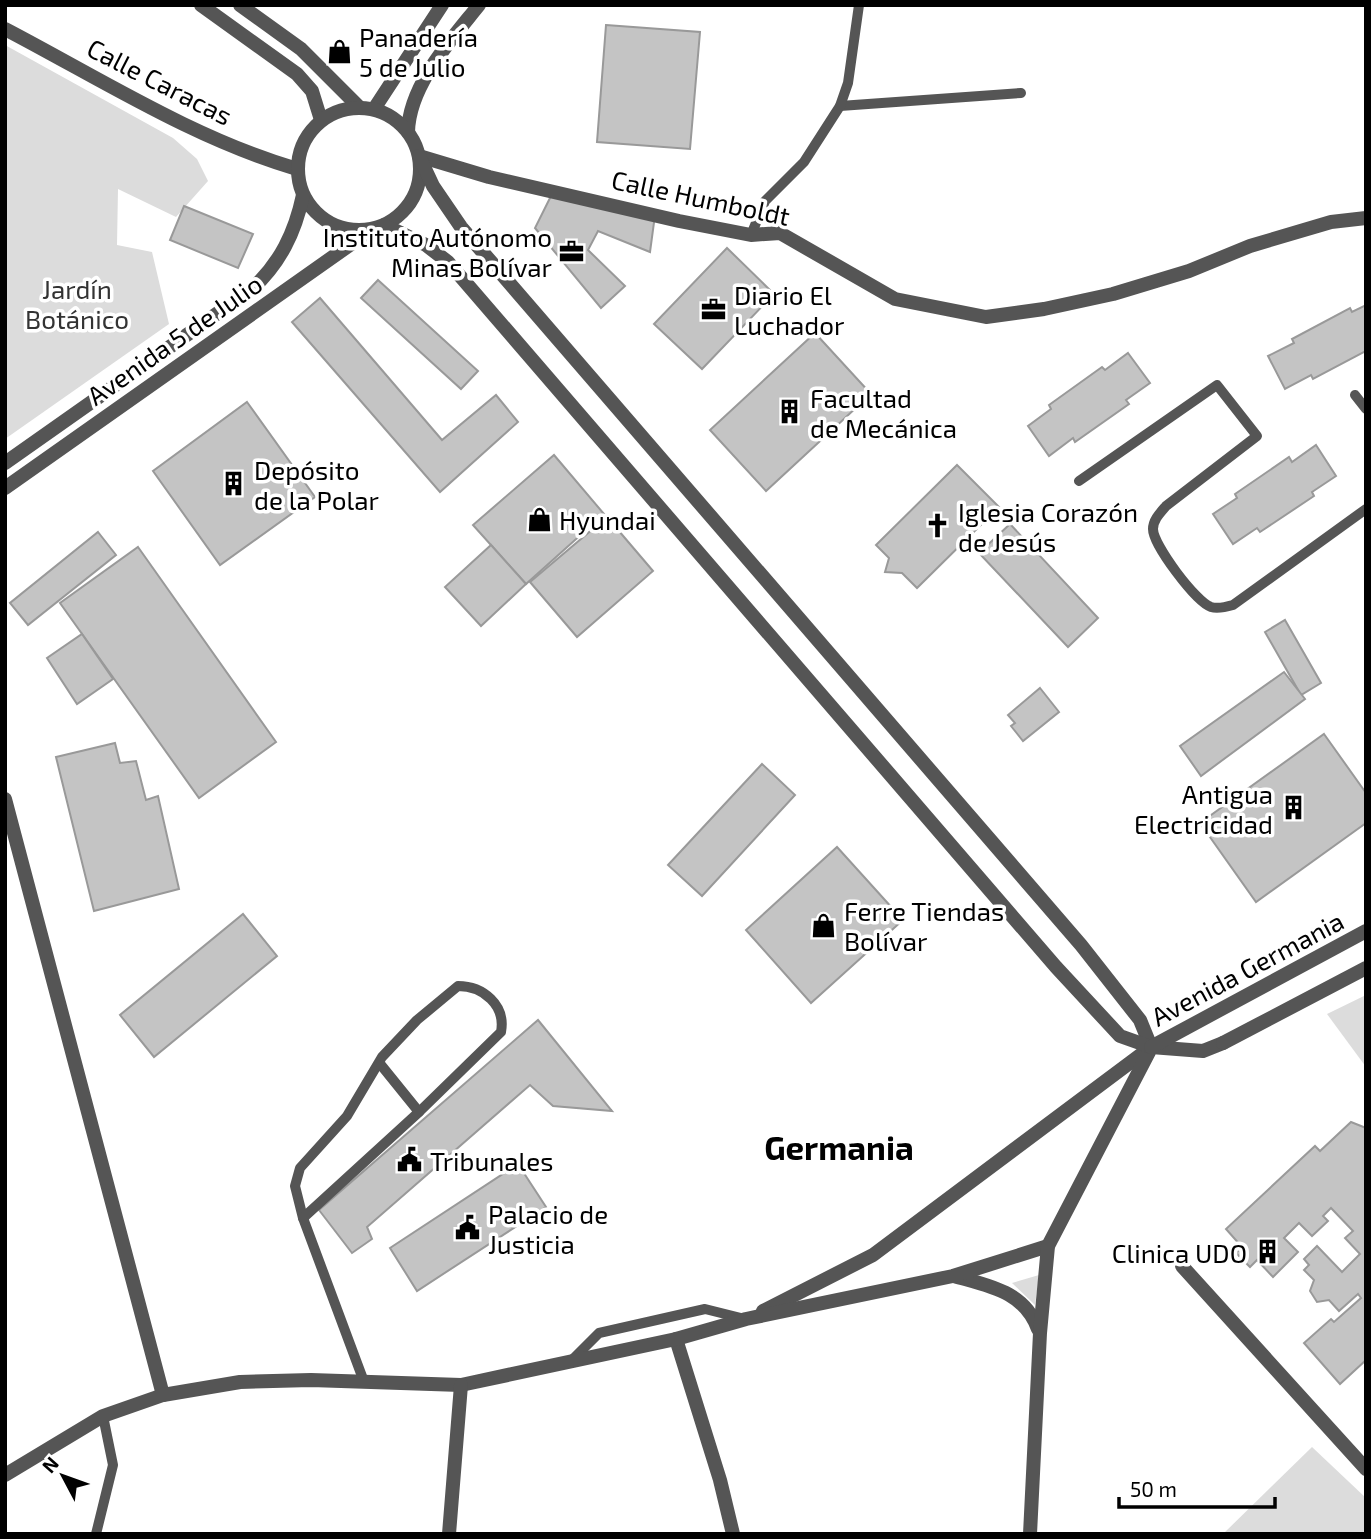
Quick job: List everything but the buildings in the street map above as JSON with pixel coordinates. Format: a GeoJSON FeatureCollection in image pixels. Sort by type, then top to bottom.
{"type":"FeatureCollection","features":[{"type":"Feature","properties":{"kind":"street"},"geometry":{"type":"LineString","coordinates":[[201,5],[298,74],[312,91],[321,120]]}},
{"type":"Feature","properties":{"kind":"street"},"geometry":{"type":"LineString","coordinates":[[240,5],[302,48],[367,108]]}},
{"type":"Feature","properties":{"kind":"street"},"geometry":{"type":"LineString","coordinates":[[367,108],[442,5]]}},
{"type":"Feature","properties":{"kind":"street"},"geometry":{"type":"LineString","coordinates":[[408,132],[410,110],[422,84],[479,5]]}},
{"type":"Feature","properties":{"kind":"street","name":"Calle Caracas"},"geometry":{"type":"LineString","coordinates":[[5,29],[181,121],[270,161],[297,169]]}},
{"type":"Feature","properties":{"kind":"street"},"geometry":{"type":"LineString","coordinates":[[419,156],[421,170],[414,197],[406,208],[378,228],[358,231],[331,225],[310,207],[303,195],[297,169],[304,142],[321,120],[346,109],[367,108],[387,114],[408,132],[433,186],[461,227],[1081,945],[1140,1020],[1151,1048],[1048,1246],[1040,1333],[1030,1534]]}},
{"type":"Feature","properties":{"kind":"street","name":"Calle Humboldt"},"geometry":{"type":"LineString","coordinates":[[419,156],[489,177],[751,235],[780,233],[895,299],[986,317],[1113,294],[1189,271],[1250,246],[1331,222],[1366,218]]}},
{"type":"Feature","properties":{"kind":"street","name":"Avenida 5 de Julio"},"geometry":{"type":"LineString","coordinates":[[5,463],[252,289],[265,277],[288,244],[303,195]]}},
{"type":"Feature","properties":{"kind":"street"},"geometry":{"type":"LineString","coordinates":[[378,228],[426,245],[448,262],[1065,977],[1121,1036],[1151,1048]]}},
{"type":"Feature","properties":{"kind":"street","name":"Avenida 5 de Julio"},"geometry":{"type":"LineString","coordinates":[[5,488],[378,228]]}},
{"type":"Feature","properties":{"kind":"street"},"geometry":{"type":"LineString","coordinates":[[5,799],[163,1395]]}},
{"type":"Feature","properties":{"kind":"street","name":"Avenida Germania"},"geometry":{"type":"LineString","coordinates":[[746,1319],[873,1255],[1151,1048],[1366,931]]}},
{"type":"Feature","properties":{"kind":"street","name":"Avenida Germania"},"geometry":{"type":"LineString","coordinates":[[1151,1048],[1203,1051],[1366,968]]}},
{"type":"Feature","properties":{"kind":"street"},"geometry":{"type":"LineString","coordinates":[[5,1475],[103,1416],[163,1395],[240,1382],[363,1379],[461,1385],[676,1339],[746,1319],[953,1276],[1048,1246]]}},
{"type":"Feature","properties":{"kind":"street"},"geometry":{"type":"LineString","coordinates":[[1182,1266],[1366,1469]]}},
{"type":"Feature","properties":{"kind":"street"},"geometry":{"type":"LineString","coordinates":[[953,1276],[1018,1298],[1033,1316],[1040,1333]]}},
{"type":"Feature","properties":{"kind":"street"},"geometry":{"type":"LineString","coordinates":[[676,1339],[720,1480],[733,1534]]}},
{"type":"Feature","properties":{"kind":"street"},"geometry":{"type":"LineString","coordinates":[[449,1534],[461,1385]]}},
{"type":"Feature","properties":{"kind":"lane"},"geometry":{"type":"LineString","coordinates":[[751,235],[765,201],[804,162],[840,106],[848,83],[859,5]]}},
{"type":"Feature","properties":{"kind":"lane"},"geometry":{"type":"LineString","coordinates":[[840,106],[1021,93]]}},
{"type":"Feature","properties":{"kind":"lane"},"geometry":{"type":"LineString","coordinates":[[1079,481],[1217,385],[1257,436],[1166,506],[1154,521],[1153,530],[1156,542],[1191,591],[1204,604],[1218,608],[1233,605],[1366,509]]}},
{"type":"Feature","properties":{"kind":"lane"},"geometry":{"type":"LineString","coordinates":[[1355,395],[1366,410]]}},
{"type":"Feature","properties":{"kind":"lane"},"geometry":{"type":"LineString","coordinates":[[303,1218],[502,1032],[503,1022],[490,998],[480,989],[458,986],[417,1020],[382,1057],[381,1065],[346,1116],[300,1168],[295,1186],[303,1218],[363,1379]]}},
{"type":"Feature","properties":{"kind":"lane"},"geometry":{"type":"LineString","coordinates":[[381,1065],[419,1112]]}},
{"type":"Feature","properties":{"kind":"lane"},"geometry":{"type":"LineString","coordinates":[[571,1362],[600,1333],[705,1309],[746,1319]]}},
{"type":"Feature","properties":{"kind":"lane"},"geometry":{"type":"LineString","coordinates":[[96,1534],[113,1465],[103,1416]]}},
{"type":"Feature","properties":{"kind":"green space","name":"Jardín Botánico"},"geometry":{"type":"Polygon","coordinates":[[[5,45],[173,138],[197,159],[208,181],[176,217],[118,189],[117,245],[152,252],[169,324],[5,439],[5,45]]]}},
{"type":"Feature","properties":{"kind":"green space"},"geometry":{"type":"Polygon","coordinates":[[[1366,995],[1366,1067],[1327,1014],[1366,995]]]}},
{"type":"Feature","properties":{"kind":"green space"},"geometry":{"type":"Polygon","coordinates":[[[1039,1275],[1035,1305],[1012,1283],[1039,1275]]]}},
{"type":"Feature","properties":{"kind":"green space"},"geometry":{"type":"Polygon","coordinates":[[[1312,1447],[1366,1498],[1366,1534],[1223,1534],[1312,1447]]]}},
{"type":"Feature","properties":{"kind":"place","name":"Panadería 5 de Julio"},"geometry":{"type":"Point","coordinates":[339,51]}},
{"type":"Feature","properties":{"kind":"place","name":"Instituto Autónomo Minas Bolívar"},"geometry":{"type":"Point","coordinates":[572,251]}},
{"type":"Feature","properties":{"kind":"place","name":"Diario El Luchador"},"geometry":{"type":"Point","coordinates":[714,309]}},
{"type":"Feature","properties":{"kind":"place","name":"Facultad de Mecánica"},"geometry":{"type":"Point","coordinates":[790,412]}},
{"type":"Feature","properties":{"kind":"place","name":"Depósito de la Polar"},"geometry":{"type":"Point","coordinates":[234,484]}},
{"type":"Feature","properties":{"kind":"place","name":"Hyundai"},"geometry":{"type":"Point","coordinates":[539,519]}},
{"type":"Feature","properties":{"kind":"place","name":"Iglesia Corazón de Jesús"},"geometry":{"type":"Point","coordinates":[938,526]}},
{"type":"Feature","properties":{"kind":"place","name":"Antigua Electricidad"},"geometry":{"type":"Point","coordinates":[1293,808]}},
{"type":"Feature","properties":{"kind":"place","name":"Ferre Tiendas Bolívar"},"geometry":{"type":"Point","coordinates":[824,925]}},
{"type":"Feature","properties":{"kind":"place","name":"Tribunales"},"geometry":{"type":"Point","coordinates":[410,1160]}},
{"type":"Feature","properties":{"kind":"place","name":"Palacio de Justicia"},"geometry":{"type":"Point","coordinates":[468,1228]}},
{"type":"Feature","properties":{"kind":"place","name":"Clinica UDO"},"geometry":{"type":"Point","coordinates":[1267,1252]}},
{"type":"Feature","properties":{"kind":"district","name":"Germania"},"geometry":{"type":"Point","coordinates":[839,1147]}}]}
